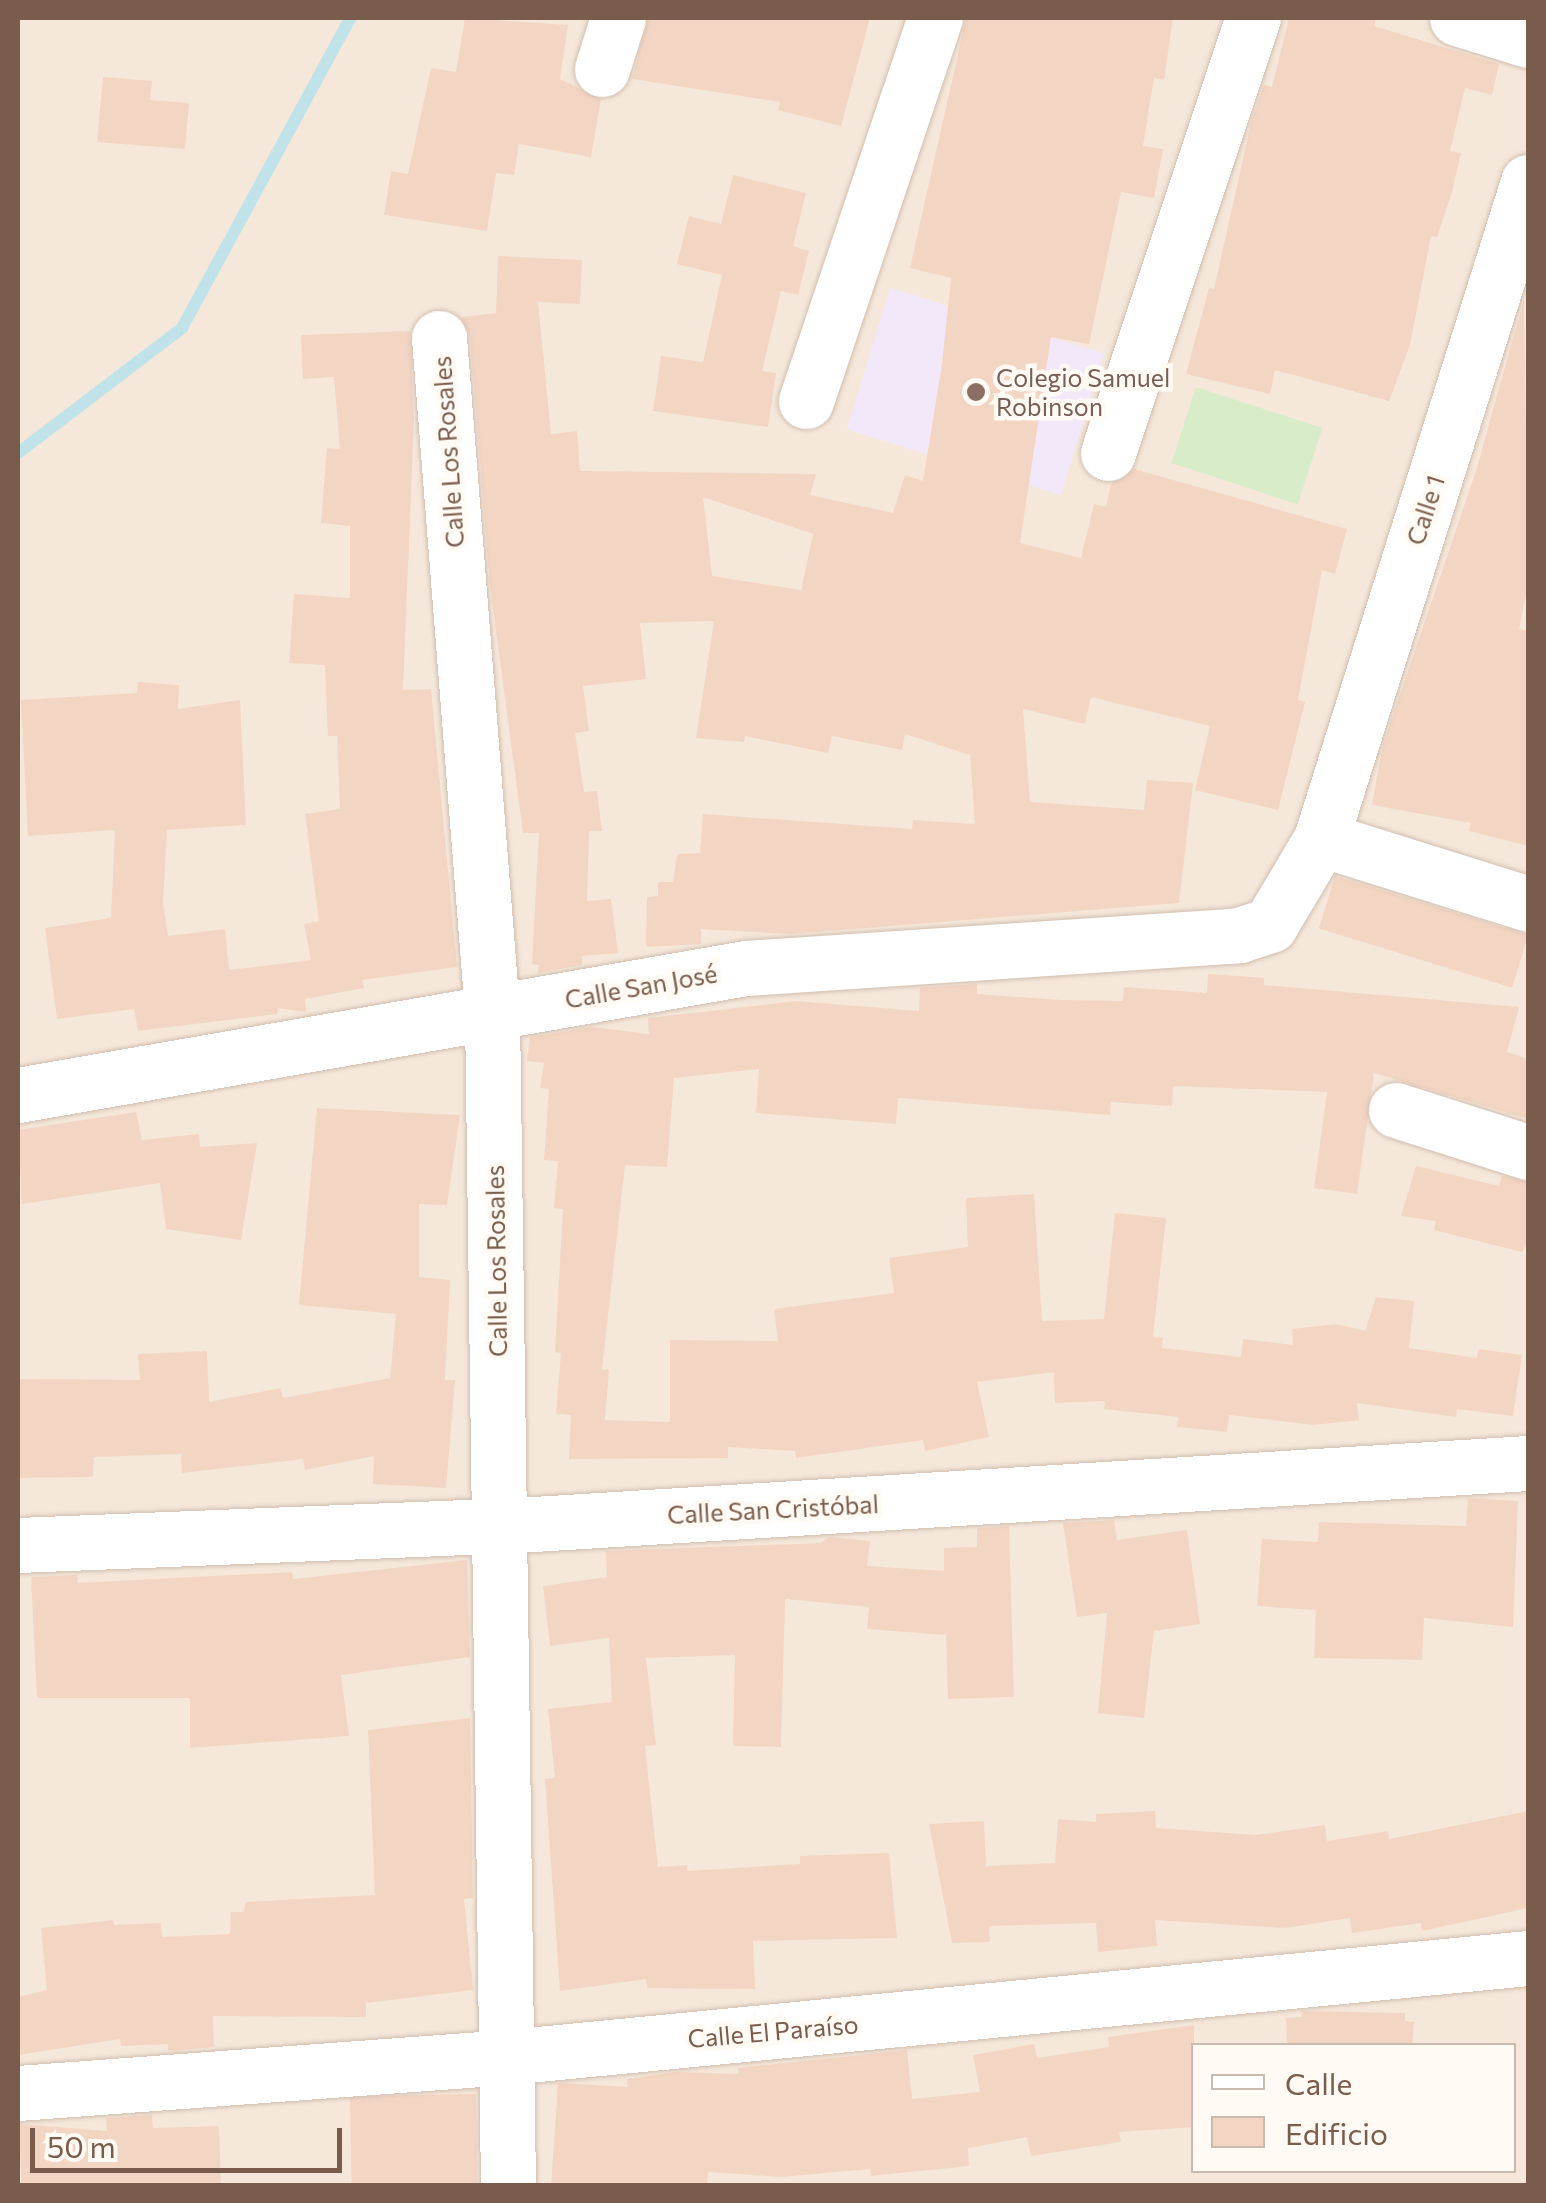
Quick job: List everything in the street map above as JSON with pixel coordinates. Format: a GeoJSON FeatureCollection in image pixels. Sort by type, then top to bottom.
{"type":"FeatureCollection","features":[{"type":"Feature","properties":{"kind":"street"},"geometry":{"type":"LineString","coordinates":[[602,69],[618,18]]}},
{"type":"Feature","properties":{"kind":"street"},"geometry":{"type":"LineString","coordinates":[[806,401],[935,18]]}},
{"type":"Feature","properties":{"kind":"street"},"geometry":{"type":"LineString","coordinates":[[1108,453],[1254,18]]}},
{"type":"Feature","properties":{"kind":"street"},"geometry":{"type":"LineString","coordinates":[[1457,18],[1528,40]]}},
{"type":"Feature","properties":{"kind":"street","name":"Calle 1"},"geometry":{"type":"LineString","coordinates":[[1270,925],[1321,839],[1528,182]]}},
{"type":"Feature","properties":{"kind":"street","name":"Calle Los Rosales"},"geometry":{"type":"LineString","coordinates":[[439,338],[492,1012],[508,2186]]}},
{"type":"Feature","properties":{"kind":"street"},"geometry":{"type":"LineString","coordinates":[[1321,839],[1528,904]]}},
{"type":"Feature","properties":{"kind":"street","name":"Calle San José"},"geometry":{"type":"LineString","coordinates":[[18,1094],[746,968],[1239,936],[1270,925]]}},
{"type":"Feature","properties":{"kind":"street"},"geometry":{"type":"LineString","coordinates":[[1396,1110],[1528,1152]]}},
{"type":"Feature","properties":{"kind":"street","name":"Calle San Cristóbal"},"geometry":{"type":"LineString","coordinates":[[18,1545],[501,1526],[1528,1463]]}},
{"type":"Feature","properties":{"kind":"street","name":"Calle El Paraíso"},"geometry":{"type":"LineString","coordinates":[[18,2093],[507,2056],[1528,1958]]}},
{"type":"Feature","properties":{"kind":"shaded area"},"geometry":{"type":"Polygon","coordinates":[[[18,18],[1528,18],[1528,2185],[18,2185],[18,18]]]}},
{"type":"Feature","properties":{"kind":"shaded area","name":"Colegio Samuel Robinson"},"geometry":{"type":"Polygon","coordinates":[[[890,288],[1104,353],[1061,495],[847,430],[890,288]]]}},
{"type":"Feature","properties":{"kind":"green space"},"geometry":{"type":"Polygon","coordinates":[[[1196,387],[1322,428],[1298,504],[1171,463],[1196,387]]]}},
{"type":"Feature","properties":{"kind":"building"},"geometry":{"type":"Polygon","coordinates":[[[465,18],[568,25],[560,79],[601,99],[591,157],[519,144],[514,175],[496,173],[487,231],[384,215],[391,171],[408,174],[431,68],[456,72],[465,18]]]}},
{"type":"Feature","properties":{"kind":"building"},"geometry":{"type":"Polygon","coordinates":[[[648,18],[870,18],[841,126],[778,110],[780,102],[632,79],[648,18]]]}},
{"type":"Feature","properties":{"kind":"building"},"geometry":{"type":"Polygon","coordinates":[[[966,18],[1173,18],[1164,80],[1154,78],[1143,146],[1163,149],[1154,198],[1121,192],[1089,344],[1051,337],[1020,543],[1081,558],[1094,504],[1106,507],[1111,484],[1134,469],[1347,529],[1335,574],[1322,570],[1298,700],[1305,702],[1278,810],[1195,790],[1210,726],[1091,697],[1085,724],[1023,709],[1030,802],[1144,810],[1147,780],[1193,783],[1179,903],[791,934],[701,929],[701,944],[646,947],[647,897],[658,896],[658,882],[673,882],[677,854],[700,853],[703,814],[912,829],[913,820],[975,824],[970,755],[905,734],[902,750],[832,736],[828,753],[745,736],[744,742],[696,738],[714,621],[640,623],[646,679],[583,686],[589,731],[575,733],[584,792],[597,791],[602,831],[589,831],[587,901],[611,899],[618,953],[582,956],[582,965],[538,973],[539,965],[532,964],[539,833],[523,833],[490,586],[470,336],[461,317],[496,313],[498,256],[582,260],[580,304],[538,302],[551,434],[577,431],[580,471],[816,474],[810,495],[893,513],[905,475],[923,481],[951,278],[910,268],[966,18]],[[703,497],[712,576],[801,590],[813,534],[703,497]]]}},
{"type":"Feature","properties":{"kind":"building"},"geometry":{"type":"Polygon","coordinates":[[[1289,18],[1376,18],[1374,26],[1499,64],[1492,95],[1465,88],[1450,151],[1461,153],[1452,192],[1437,237],[1431,236],[1410,345],[1389,401],[1275,370],[1270,394],[1186,374],[1209,288],[1214,289],[1251,123],[1264,85],[1272,87],[1289,18]]]}},
{"type":"Feature","properties":{"kind":"building"},"geometry":{"type":"Polygon","coordinates":[[[103,77],[152,81],[150,100],[189,103],[185,149],[97,142],[103,77]]]}},
{"type":"Feature","properties":{"kind":"building"},"geometry":{"type":"Polygon","coordinates":[[[733,175],[806,193],[793,246],[809,251],[798,295],[781,291],[762,371],[776,373],[768,427],[653,411],[661,356],[703,362],[722,275],[677,264],[689,216],[721,224],[733,175]]]}},
{"type":"Feature","properties":{"kind":"building"},"geometry":{"type":"Polygon","coordinates":[[[1524,300],[1528,585],[1519,629],[1528,631],[1528,846],[1469,831],[1471,823],[1372,805],[1383,745],[1475,474],[1524,300]]]}},
{"type":"Feature","properties":{"kind":"building"},"geometry":{"type":"Polygon","coordinates":[[[410,331],[414,419],[403,690],[431,689],[457,967],[362,980],[364,988],[305,999],[306,1012],[278,1008],[277,1014],[138,1031],[134,1009],[57,1019],[45,928],[111,918],[115,830],[28,836],[21,700],[137,693],[138,682],[179,685],[178,709],[240,700],[246,825],[167,830],[163,902],[168,936],[225,929],[229,970],[311,960],[304,924],[319,921],[305,814],[340,809],[337,736],[328,736],[325,665],[289,663],[294,594],[350,598],[350,526],[321,523],[327,448],[340,449],[334,377],[303,379],[301,335],[410,331]]]}},
{"type":"Feature","properties":{"kind":"building"},"geometry":{"type":"Polygon","coordinates":[[[1335,876],[1528,935],[1512,988],[1319,929],[1335,876]]]}},
{"type":"Feature","properties":{"kind":"building"},"geometry":{"type":"Polygon","coordinates":[[[1208,974],[1264,978],[1264,985],[1519,1007],[1507,1052],[1528,1059],[1528,1119],[1374,1073],[1357,1194],[1314,1188],[1327,1092],[1173,1086],[1172,1106],[1111,1102],[1110,1115],[898,1098],[896,1124],[756,1113],[759,1069],[674,1078],[667,1167],[625,1165],[602,1369],[609,1370],[605,1420],[670,1422],[670,1340],[778,1341],[774,1309],[894,1293],[889,1258],[968,1247],[966,1198],[1034,1194],[1042,1321],[1104,1319],[1115,1213],[1166,1218],[1153,1337],[1163,1338],[1162,1348],[1241,1357],[1243,1339],[1293,1345],[1292,1329],[1336,1324],[1365,1331],[1376,1297],[1414,1301],[1409,1348],[1477,1358],[1478,1349],[1522,1355],[1513,1416],[1457,1409],[1456,1417],[1357,1403],[1359,1420],[1314,1425],[1229,1415],[1227,1432],[1177,1427],[1178,1417],[1104,1409],[1105,1401],[1055,1403],[1054,1372],[977,1382],[989,1437],[925,1451],[923,1440],[796,1458],[795,1451],[728,1447],[728,1458],[569,1459],[571,1415],[556,1414],[561,1353],[555,1352],[563,1209],[554,1208],[558,1161],[544,1160],[549,1089],[540,1088],[544,1063],[527,1061],[530,1037],[592,1027],[649,1034],[648,1018],[796,1001],[919,1011],[920,988],[977,984],[977,994],[1123,1001],[1124,987],[1207,993],[1208,974]]]}},
{"type":"Feature","properties":{"kind":"building"},"geometry":{"type":"Polygon","coordinates":[[[317,1108],[460,1115],[447,1205],[419,1204],[419,1277],[450,1280],[445,1380],[455,1380],[446,1488],[373,1484],[374,1456],[305,1470],[303,1459],[182,1473],[181,1454],[94,1457],[93,1477],[18,1478],[18,1379],[140,1380],[138,1354],[207,1351],[209,1402],[281,1388],[283,1398],[390,1378],[396,1314],[299,1305],[317,1108]]]}},
{"type":"Feature","properties":{"kind":"building"},"geometry":{"type":"Polygon","coordinates":[[[136,1112],[142,1140],[199,1134],[200,1147],[257,1143],[241,1240],[166,1229],[160,1183],[22,1204],[18,1130],[136,1112]]]}},
{"type":"Feature","properties":{"kind":"building"},"geometry":{"type":"Polygon","coordinates":[[[1416,1166],[1499,1186],[1502,1176],[1528,1182],[1528,1242],[1522,1252],[1434,1230],[1436,1221],[1401,1216],[1416,1166]]]}},
{"type":"Feature","properties":{"kind":"building"},"geometry":{"type":"Polygon","coordinates":[[[1468,1498],[1518,1501],[1513,1627],[1424,1618],[1422,1660],[1314,1658],[1316,1610],[1257,1606],[1262,1539],[1318,1542],[1319,1522],[1466,1526],[1468,1498]]]}},
{"type":"Feature","properties":{"kind":"building"},"geometry":{"type":"Polygon","coordinates":[[[1114,1520],[1117,1540],[1187,1530],[1200,1624],[1154,1631],[1144,1718],[1098,1713],[1107,1613],[1077,1617],[1063,1523],[1114,1520]]]}},
{"type":"Feature","properties":{"kind":"building"},"geometry":{"type":"Polygon","coordinates":[[[1009,1526],[1014,1697],[948,1699],[946,1635],[867,1629],[869,1607],[785,1599],[781,1747],[733,1746],[735,1655],[646,1658],[656,1745],[645,1746],[658,1867],[687,1865],[687,1871],[800,1864],[800,1856],[889,1853],[897,1938],[753,1941],[755,1989],[647,1988],[646,1979],[560,1991],[545,1779],[555,1778],[548,1709],[612,1702],[609,1638],[550,1646],[543,1586],[607,1577],[606,1551],[821,1543],[829,1537],[870,1541],[867,1566],[944,1571],[944,1548],[977,1547],[977,1528],[1009,1526]]]}},
{"type":"Feature","properties":{"kind":"building"},"geometry":{"type":"Polygon","coordinates":[[[467,1560],[470,1657],[341,1675],[349,1736],[190,1748],[190,1698],[37,1698],[31,1577],[77,1575],[78,1583],[292,1572],[293,1579],[467,1560]]]}},
{"type":"Feature","properties":{"kind":"building"},"geometry":{"type":"Polygon","coordinates":[[[470,1718],[473,1898],[464,1899],[473,1990],[366,2003],[366,2017],[213,2016],[214,2047],[168,2051],[168,2044],[121,2046],[120,2039],[18,2055],[18,1997],[47,1990],[41,1928],[113,1920],[114,1925],[161,1923],[162,1937],[230,1934],[231,1912],[244,1912],[245,1902],[375,1895],[368,1730],[470,1718]]]}},
{"type":"Feature","properties":{"kind":"building"},"geometry":{"type":"Polygon","coordinates":[[[1155,1811],[1156,1828],[1256,1835],[1325,1825],[1327,1841],[1388,1831],[1389,1839],[1528,1811],[1528,1908],[1422,1931],[1421,1923],[1352,1933],[1350,1918],[1285,1928],[1155,1920],[1157,1946],[1098,1952],[1096,1923],[989,1926],[990,1942],[952,1943],[929,1824],[984,1821],[986,1866],[1055,1863],[1058,1819],[1096,1822],[1096,1814],[1155,1811]]]}},
{"type":"Feature","properties":{"kind":"building"},"geometry":{"type":"Polygon","coordinates":[[[1302,2011],[1405,2013],[1405,2021],[1414,2022],[1412,2043],[1287,2043],[1286,2018],[1302,2017],[1302,2011]]]}},
{"type":"Feature","properties":{"kind":"building"},"geometry":{"type":"Polygon","coordinates":[[[1194,2025],[1191,2127],[1119,2132],[1121,2142],[1031,2156],[1027,2137],[968,2148],[969,2166],[871,2176],[870,2169],[782,2177],[708,2172],[707,2186],[551,2186],[558,2083],[628,2087],[627,2079],[675,2072],[739,2074],[738,2068],[907,2050],[912,2099],[980,2092],[973,2055],[1034,2044],[1037,2058],[1109,2047],[1108,2037],[1194,2025]]]}},
{"type":"Feature","properties":{"kind":"building"},"geometry":{"type":"Polygon","coordinates":[[[476,2094],[478,2186],[352,2186],[350,2096],[476,2094]]]}},
{"type":"Feature","properties":{"kind":"building"},"geometry":{"type":"Polygon","coordinates":[[[152,2115],[153,2128],[219,2126],[221,2186],[22,2186],[18,2124],[107,2131],[106,2118],[152,2115]]]}},
{"type":"Feature","properties":{"kind":"waterway"},"geometry":{"type":"LineString","coordinates":[[18,453],[182,328],[350,18]]}},
{"type":"Feature","properties":{"kind":"place","name":"Colegio Samuel Robinson"},"geometry":{"type":"Point","coordinates":[976,392]}}]}
